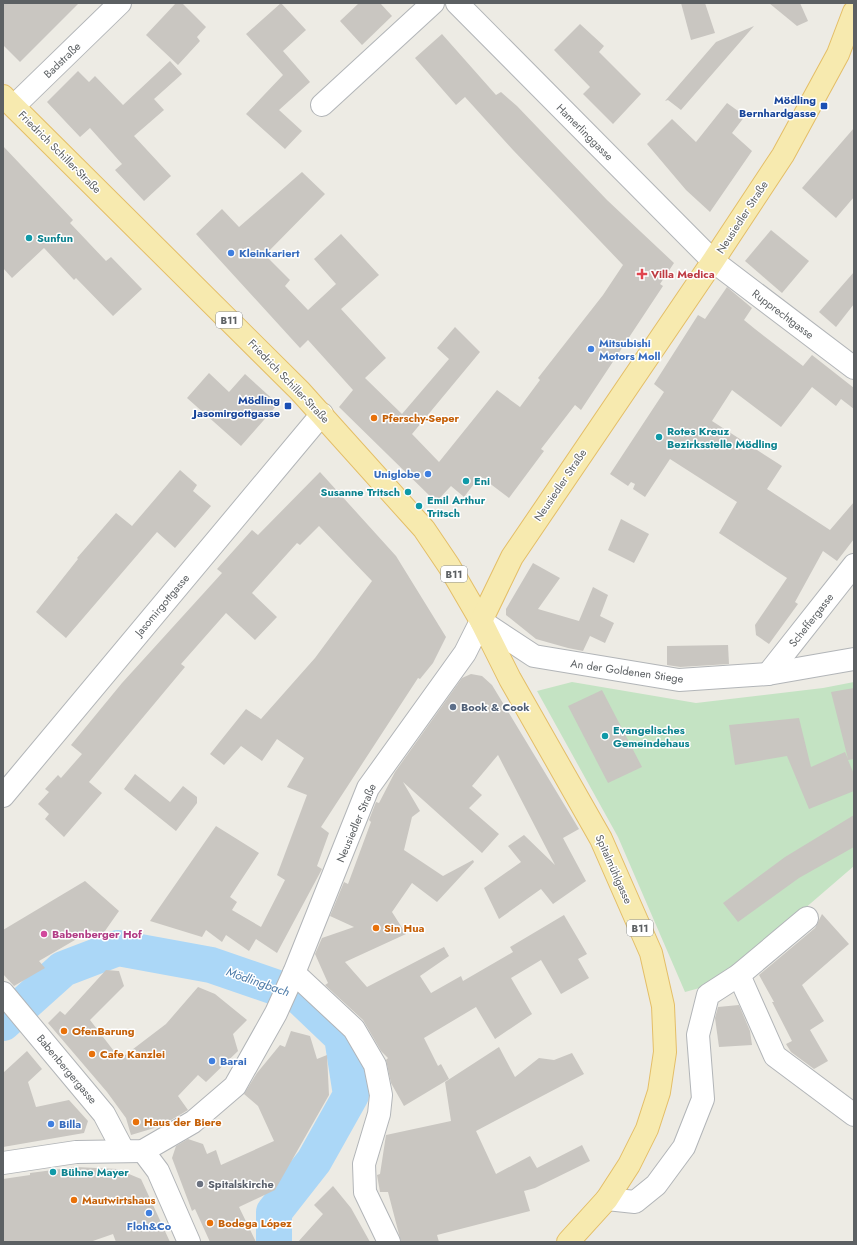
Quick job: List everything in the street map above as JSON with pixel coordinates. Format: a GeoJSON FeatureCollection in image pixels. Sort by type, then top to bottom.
{"type":"FeatureCollection","features":[{"type":"Feature","properties":{"kind":"main road","name":"Neusiedler Straße"},"geometry":{"type":"LineString","coordinates":[[481,621],[512,557],[713,261],[794,136],[838,54],[854,12]]}},
{"type":"Feature","properties":{"kind":"main road","name":"Friedrich Schiller-Straße"},"geometry":{"type":"LineString","coordinates":[[7,106],[322,414],[424,529],[450,566],[481,621]]}},
{"type":"Feature","properties":{"kind":"main road","name":"Spitalmühlgasse"},"geometry":{"type":"LineString","coordinates":[[481,621],[510,679],[602,839],[651,953],[663,1006],[665,1052],[659,1092],[644,1135],[629,1165],[607,1199],[568,1242]]}},
{"type":"Feature","properties":{"kind":"street","name":"Badstraße"},"geometry":{"type":"LineString","coordinates":[[7,106],[120,3]]}},
{"type":"Feature","properties":{"kind":"street"},"geometry":{"type":"LineString","coordinates":[[322,106],[433,3]]}},
{"type":"Feature","properties":{"kind":"street","name":"Hamerlinggasse"},"geometry":{"type":"LineString","coordinates":[[457,3],[713,261]]}},
{"type":"Feature","properties":{"kind":"street","name":"Rupprechtgasse"},"geometry":{"type":"LineString","coordinates":[[713,261],[854,368]]}},
{"type":"Feature","properties":{"kind":"street","name":"Jasomirgottgasse"},"geometry":{"type":"LineString","coordinates":[[3,796],[322,414]]}},
{"type":"Feature","properties":{"kind":"street","name":"Scheffergasse"},"geometry":{"type":"LineString","coordinates":[[768,674],[854,565]]}},
{"type":"Feature","properties":{"kind":"street","name":"An der Goldenen Stiege"},"geometry":{"type":"LineString","coordinates":[[481,621],[534,656],[679,680],[768,674],[854,659]]}},
{"type":"Feature","properties":{"kind":"street","name":"Neusiedler Straße"},"geometry":{"type":"LineString","coordinates":[[133,1151],[193,1122],[235,1086],[276,1013],[368,788],[465,653],[481,621]]}},
{"type":"Feature","properties":{"kind":"street"},"geometry":{"type":"LineString","coordinates":[[607,1199],[635,1202],[656,1185],[684,1146],[703,1099],[698,1035],[708,995],[739,974],[807,918]]}},
{"type":"Feature","properties":{"kind":"street"},"geometry":{"type":"LineString","coordinates":[[739,974],[775,1056],[854,1115]]}},
{"type":"Feature","properties":{"kind":"street"},"geometry":{"type":"LineString","coordinates":[[292,977],[354,1029],[375,1065],[381,1095],[379,1114],[364,1164],[365,1192],[389,1242]]}},
{"type":"Feature","properties":{"kind":"street","name":"Babenbergergasse"},"geometry":{"type":"LineString","coordinates":[[3,993],[133,1151],[158,1171],[189,1242]]}},
{"type":"Feature","properties":{"kind":"street"},"geometry":{"type":"LineString","coordinates":[[3,1163],[76,1152],[133,1151]]}},
{"type":"Feature","properties":{"kind":"green space"},"geometry":{"type":"Polygon","coordinates":[[[572,682],[696,703],[823,688],[854,682],[854,866],[718,983],[685,992],[618,837],[537,691],[572,682]]]}},
{"type":"Feature","properties":{"kind":"building"},"geometry":{"type":"Polygon","coordinates":[[[3,3],[79,3],[20,62],[3,45],[3,3]]]}},
{"type":"Feature","properties":{"kind":"building"},"geometry":{"type":"Polygon","coordinates":[[[176,3],[182,3],[206,27],[197,37],[200,41],[178,65],[146,35],[176,3]]]}},
{"type":"Feature","properties":{"kind":"building"},"geometry":{"type":"Polygon","coordinates":[[[281,3],[306,30],[283,51],[310,82],[279,110],[302,131],[285,149],[246,114],[283,75],[246,34],[281,3]]]}},
{"type":"Feature","properties":{"kind":"building"},"geometry":{"type":"Polygon","coordinates":[[[359,3],[380,3],[392,16],[362,45],[340,21],[359,3]]]}},
{"type":"Feature","properties":{"kind":"building"},"geometry":{"type":"Polygon","coordinates":[[[681,3],[705,3],[715,33],[691,40],[681,3]]]}},
{"type":"Feature","properties":{"kind":"building"},"geometry":{"type":"Polygon","coordinates":[[[769,3],[800,3],[808,21],[797,26],[769,3]]]}},
{"type":"Feature","properties":{"kind":"building"},"geometry":{"type":"Polygon","coordinates":[[[580,24],[604,46],[599,52],[641,94],[613,124],[583,94],[590,87],[554,50],[580,24]]]}},
{"type":"Feature","properties":{"kind":"building"},"geometry":{"type":"Polygon","coordinates":[[[754,26],[681,110],[668,100],[665,101],[716,42],[754,26]]]}},
{"type":"Feature","properties":{"kind":"building"},"geometry":{"type":"Polygon","coordinates":[[[442,34],[496,95],[501,92],[517,106],[607,200],[674,263],[660,284],[663,286],[581,410],[575,405],[541,449],[544,451],[509,498],[480,476],[464,497],[451,486],[436,502],[339,407],[353,390],[308,340],[300,348],[196,234],[222,209],[239,227],[302,172],[325,194],[265,255],[290,280],[285,286],[308,310],[336,284],[314,259],[341,234],[379,275],[341,309],[386,358],[365,378],[402,414],[449,359],[437,348],[455,327],[480,352],[412,434],[439,462],[497,390],[520,407],[540,380],[538,378],[603,295],[623,265],[513,150],[465,97],[456,105],[415,58],[442,34]]]}},
{"type":"Feature","properties":{"kind":"building"},"geometry":{"type":"Polygon","coordinates":[[[170,61],[182,74],[154,99],[164,110],[134,136],[171,176],[144,201],[115,170],[122,164],[90,128],[80,137],[47,102],[78,71],[89,82],[95,76],[123,105],[170,61]]]}},
{"type":"Feature","properties":{"kind":"building"},"geometry":{"type":"Polygon","coordinates":[[[727,103],[745,116],[732,133],[752,151],[710,212],[686,190],[647,144],[672,119],[696,142],[727,103]]]}},
{"type":"Feature","properties":{"kind":"building"},"geometry":{"type":"Polygon","coordinates":[[[854,128],[854,197],[836,218],[802,188],[854,128]]]}},
{"type":"Feature","properties":{"kind":"building"},"geometry":{"type":"Polygon","coordinates":[[[3,146],[73,220],[70,223],[106,261],[111,257],[142,289],[113,316],[76,278],[74,280],[44,248],[12,278],[3,268],[3,146]]]}},
{"type":"Feature","properties":{"kind":"building"},"geometry":{"type":"Polygon","coordinates":[[[771,230],[809,261],[782,293],[745,261],[771,230]]]}},
{"type":"Feature","properties":{"kind":"building"},"geometry":{"type":"Polygon","coordinates":[[[854,272],[854,304],[836,327],[819,312],[854,272]]]}},
{"type":"Feature","properties":{"kind":"building"},"geometry":{"type":"Polygon","coordinates":[[[727,287],[752,308],[744,320],[755,329],[803,366],[812,355],[854,388],[854,409],[841,399],[836,406],[812,387],[781,427],[732,390],[712,421],[782,466],[767,489],[830,530],[854,502],[854,539],[837,561],[823,551],[795,602],[798,604],[769,644],[756,635],[755,625],[787,578],[719,533],[737,502],[670,459],[645,497],[633,489],[635,484],[631,482],[628,486],[610,474],[664,392],[654,384],[698,315],[705,319],[727,287]]]}},
{"type":"Feature","properties":{"kind":"building"},"geometry":{"type":"Polygon","coordinates":[[[209,373],[229,392],[245,374],[278,404],[241,446],[187,398],[209,373]]]}},
{"type":"Feature","properties":{"kind":"building"},"geometry":{"type":"Polygon","coordinates":[[[180,470],[197,485],[193,491],[211,506],[175,548],[157,532],[66,638],[36,612],[78,559],[77,558],[116,513],[132,526],[180,470]]]}},
{"type":"Feature","properties":{"kind":"building"},"geometry":{"type":"Polygon","coordinates":[[[320,472],[396,556],[446,637],[433,663],[420,679],[418,678],[321,827],[329,833],[317,866],[322,869],[277,953],[256,939],[249,951],[226,935],[222,942],[206,930],[202,937],[150,921],[216,826],[259,853],[230,897],[237,902],[232,910],[261,927],[285,880],[277,875],[307,795],[287,787],[304,758],[277,739],[262,761],[241,746],[224,765],[210,754],[246,709],[261,719],[315,658],[372,581],[319,526],[300,545],[297,543],[252,593],[277,617],[255,640],[226,613],[181,664],[185,667],[89,782],[102,793],[64,837],[45,819],[49,814],[38,804],[49,792],[45,789],[58,775],[61,778],[82,754],[71,745],[122,683],[222,573],[217,569],[252,530],[258,535],[320,472]]]}},
{"type":"Feature","properties":{"kind":"building"},"geometry":{"type":"Polygon","coordinates":[[[621,519],[649,534],[634,563],[608,550],[621,519]]]}},
{"type":"Feature","properties":{"kind":"building"},"geometry":{"type":"Polygon","coordinates":[[[533,563],[560,578],[538,609],[579,621],[593,587],[608,595],[600,616],[614,623],[605,643],[590,636],[583,651],[536,639],[506,615],[506,609],[533,563]]]}},
{"type":"Feature","properties":{"kind":"building"},"geometry":{"type":"Polygon","coordinates":[[[728,645],[729,664],[680,667],[667,665],[667,646],[728,645]]]}},
{"type":"Feature","properties":{"kind":"building"},"geometry":{"type":"Polygon","coordinates":[[[471,674],[482,676],[492,685],[579,829],[563,838],[586,881],[553,904],[541,889],[499,919],[484,888],[521,862],[508,846],[524,835],[555,865],[498,755],[472,786],[482,795],[469,808],[499,834],[482,853],[403,782],[420,811],[412,817],[404,850],[443,876],[473,860],[474,862],[437,902],[412,883],[392,912],[406,934],[345,962],[367,987],[444,947],[449,956],[420,976],[431,993],[461,976],[463,981],[513,952],[510,947],[564,915],[587,954],[578,959],[589,978],[561,994],[541,960],[511,978],[532,1014],[495,1039],[476,1007],[424,1038],[438,1066],[441,1064],[449,1079],[404,1106],[391,1083],[386,1060],[388,1058],[381,1051],[363,1020],[325,985],[328,983],[315,954],[322,938],[354,927],[330,916],[344,882],[348,884],[371,822],[369,820],[376,802],[379,803],[395,772],[462,678],[471,674]]]}},
{"type":"Feature","properties":{"kind":"building"},"geometry":{"type":"Polygon","coordinates":[[[854,688],[854,759],[848,760],[854,774],[854,791],[809,809],[787,756],[735,765],[729,725],[799,718],[811,767],[845,752],[848,759],[831,692],[854,688]]]}},
{"type":"Feature","properties":{"kind":"building","name":"Evangelisches Gemeindehaus"},"geometry":{"type":"Polygon","coordinates":[[[602,690],[642,767],[608,783],[568,706],[602,690]]]}},
{"type":"Feature","properties":{"kind":"building"},"geometry":{"type":"Polygon","coordinates":[[[135,774],[170,802],[183,786],[197,797],[197,803],[176,831],[124,789],[135,774]]]}},
{"type":"Feature","properties":{"kind":"building"},"geometry":{"type":"Polygon","coordinates":[[[854,815],[854,847],[799,878],[738,922],[723,903],[785,857],[854,815]]]}},
{"type":"Feature","properties":{"kind":"building","name":"Babenberger Hof"},"geometry":{"type":"Polygon","coordinates":[[[85,881],[119,911],[100,938],[92,930],[39,961],[45,968],[14,986],[3,974],[3,930],[85,881]]]}},
{"type":"Feature","properties":{"kind":"building"},"geometry":{"type":"Polygon","coordinates":[[[822,914],[849,944],[802,985],[824,1021],[810,1030],[828,1061],[814,1069],[791,1052],[786,1044],[792,1041],[772,1002],[774,1002],[759,975],[815,928],[822,914]]]}},
{"type":"Feature","properties":{"kind":"building"},"geometry":{"type":"Polygon","coordinates":[[[106,970],[119,971],[124,986],[90,1020],[120,1059],[166,1024],[198,987],[215,994],[247,1020],[233,1034],[238,1051],[206,1082],[198,1075],[178,1096],[188,1110],[161,1126],[131,1135],[126,1118],[107,1092],[48,1023],[60,1011],[65,1015],[106,970]]]}},
{"type":"Feature","properties":{"kind":"building"},"geometry":{"type":"Polygon","coordinates":[[[739,1005],[750,1031],[752,1045],[719,1047],[715,1018],[718,1007],[739,1005]]]}},
{"type":"Feature","properties":{"kind":"building"},"geometry":{"type":"Polygon","coordinates":[[[291,1031],[310,1036],[317,1059],[327,1055],[329,1095],[275,1190],[239,1207],[256,1242],[210,1242],[195,1209],[192,1211],[172,1158],[176,1146],[188,1139],[203,1144],[207,1154],[216,1150],[221,1165],[274,1141],[258,1106],[244,1094],[257,1073],[280,1045],[285,1047],[291,1031]]]}},
{"type":"Feature","properties":{"kind":"building"},"geometry":{"type":"Polygon","coordinates":[[[499,1047],[515,1077],[539,1058],[554,1060],[572,1053],[584,1074],[476,1131],[496,1174],[530,1156],[537,1168],[582,1145],[590,1161],[535,1188],[524,1191],[530,1211],[437,1235],[439,1242],[401,1242],[388,1192],[380,1192],[377,1175],[380,1174],[386,1135],[451,1121],[445,1082],[499,1047]]]}},
{"type":"Feature","properties":{"kind":"building"},"geometry":{"type":"Polygon","coordinates":[[[27,1051],[42,1069],[28,1082],[36,1107],[69,1100],[88,1121],[84,1133],[3,1147],[3,1073],[27,1051]]]}},
{"type":"Feature","properties":{"kind":"building"},"geometry":{"type":"Polygon","coordinates":[[[76,1167],[117,1169],[141,1179],[170,1242],[116,1242],[113,1234],[90,1242],[3,1242],[3,1179],[30,1175],[30,1173],[76,1167]]]}},
{"type":"Feature","properties":{"kind":"building"},"geometry":{"type":"Polygon","coordinates":[[[333,1186],[351,1208],[370,1242],[298,1242],[323,1214],[314,1205],[333,1186]]]}},
{"type":"Feature","properties":{"kind":"waterway","name":"Mödlingbach"},"geometry":{"type":"LineString","coordinates":[[3,1023],[63,969],[118,948],[211,965],[298,995],[342,1037],[351,1095],[314,1161],[274,1212],[274,1242]]}},
{"type":"Feature","properties":{"kind":"place","name":"Mödling Bernhardgasse"},"geometry":{"type":"Point","coordinates":[824,106]}},
{"type":"Feature","properties":{"kind":"place","name":"Sunfun"},"geometry":{"type":"Point","coordinates":[29,238]}},
{"type":"Feature","properties":{"kind":"place","name":"Kleinkariert"},"geometry":{"type":"Point","coordinates":[231,253]}},
{"type":"Feature","properties":{"kind":"place","name":"Villa Medica"},"geometry":{"type":"Point","coordinates":[642,274]}},
{"type":"Feature","properties":{"kind":"place","name":"Mitsubishi Motors Moll"},"geometry":{"type":"Point","coordinates":[591,349]}},
{"type":"Feature","properties":{"kind":"place","name":"Mödling Jasomirgottgasse"},"geometry":{"type":"Point","coordinates":[288,406]}},
{"type":"Feature","properties":{"kind":"place","name":"Pferschy-Seper"},"geometry":{"type":"Point","coordinates":[374,418]}},
{"type":"Feature","properties":{"kind":"place","name":"Rotes Kreuz Bezirksstelle Mödling"},"geometry":{"type":"Point","coordinates":[659,437]}},
{"type":"Feature","properties":{"kind":"place","name":"Uniglobe"},"geometry":{"type":"Point","coordinates":[428,474]}},
{"type":"Feature","properties":{"kind":"place","name":"Eni"},"geometry":{"type":"Point","coordinates":[466,481]}},
{"type":"Feature","properties":{"kind":"place","name":"Susanne Tritsch"},"geometry":{"type":"Point","coordinates":[408,492]}},
{"type":"Feature","properties":{"kind":"place","name":"Emil Arthur Tritsch"},"geometry":{"type":"Point","coordinates":[419,506]}},
{"type":"Feature","properties":{"kind":"place","name":"Book & Cook"},"geometry":{"type":"Point","coordinates":[453,707]}},
{"type":"Feature","properties":{"kind":"place","name":"Evangelisches Gemeindehaus"},"geometry":{"type":"Point","coordinates":[605,736]}},
{"type":"Feature","properties":{"kind":"place","name":"Sin Hua"},"geometry":{"type":"Point","coordinates":[376,928]}},
{"type":"Feature","properties":{"kind":"place","name":"Babenberger Hof"},"geometry":{"type":"Point","coordinates":[44,934]}},
{"type":"Feature","properties":{"kind":"place","name":"OfenBarung"},"geometry":{"type":"Point","coordinates":[64,1031]}},
{"type":"Feature","properties":{"kind":"place","name":"Cafe Kanzlei"},"geometry":{"type":"Point","coordinates":[92,1054]}},
{"type":"Feature","properties":{"kind":"place","name":"Barai"},"geometry":{"type":"Point","coordinates":[212,1061]}},
{"type":"Feature","properties":{"kind":"place","name":"Haus der Biere"},"geometry":{"type":"Point","coordinates":[136,1122]}},
{"type":"Feature","properties":{"kind":"place","name":"Billa"},"geometry":{"type":"Point","coordinates":[51,1124]}},
{"type":"Feature","properties":{"kind":"place","name":"Bühne Mayer"},"geometry":{"type":"Point","coordinates":[53,1172]}},
{"type":"Feature","properties":{"kind":"place","name":"Spitalskirche"},"geometry":{"type":"Point","coordinates":[200,1184]}},
{"type":"Feature","properties":{"kind":"place","name":"Mautwirtshaus"},"geometry":{"type":"Point","coordinates":[74,1200]}},
{"type":"Feature","properties":{"kind":"place","name":"Floh&Co"},"geometry":{"type":"Point","coordinates":[149,1213]}},
{"type":"Feature","properties":{"kind":"place","name":"Bodega López"},"geometry":{"type":"Point","coordinates":[210,1223]}}]}
